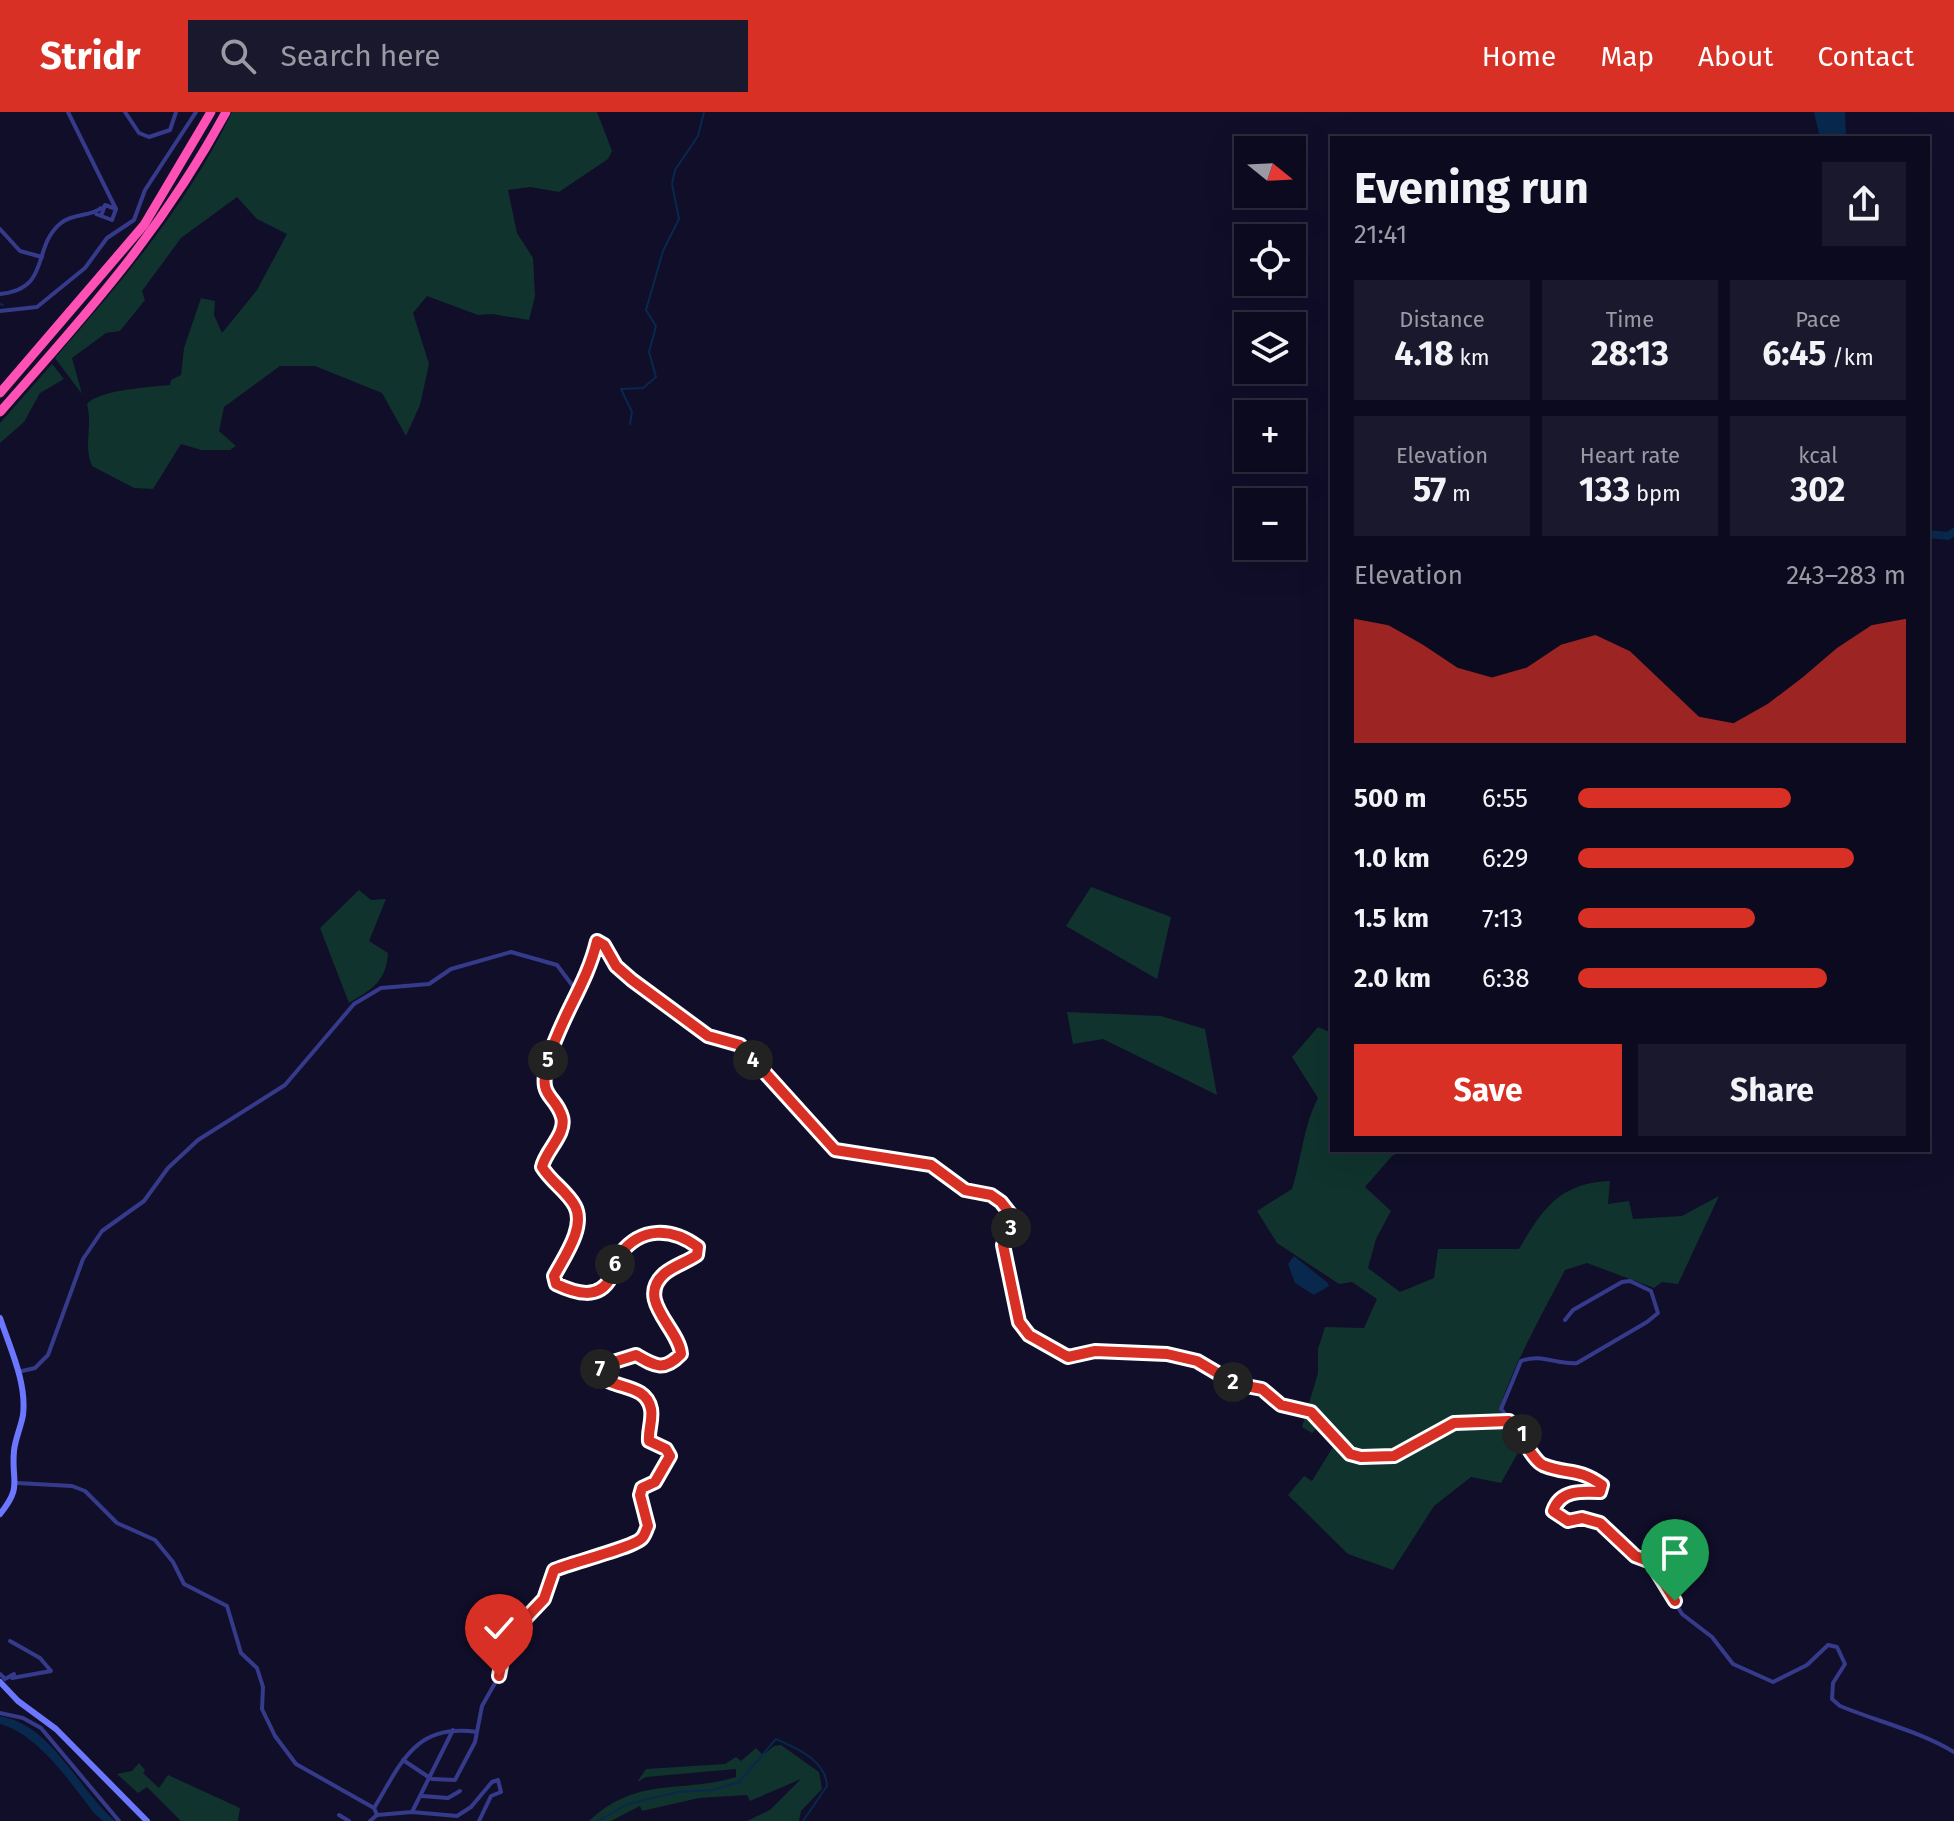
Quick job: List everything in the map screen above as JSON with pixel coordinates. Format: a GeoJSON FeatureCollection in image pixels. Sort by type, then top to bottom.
{"type":"FeatureCollection","features":[{"type":"Feature","properties":{"kind":"highway"},"geometry":{"type":"LineString","coordinates":[[0,393],[144,225],[211,112]]}},
{"type":"Feature","properties":{"kind":"highway"},"geometry":{"type":"LineString","coordinates":[[0,412],[147,241],[182,189],[226,112]]}},
{"type":"Feature","properties":{"kind":"street"},"geometry":{"type":"LineString","coordinates":[[68,112],[116,209],[112,220],[94,213]]}},
{"type":"Feature","properties":{"kind":"street"},"geometry":{"type":"LineString","coordinates":[[125,112],[139,133],[149,137],[170,130],[176,112]]}},
{"type":"Feature","properties":{"kind":"street"},"geometry":{"type":"LineString","coordinates":[[0,311],[37,307],[85,268],[107,238],[134,220],[145,190],[196,112]]}},
{"type":"Feature","properties":{"kind":"street"},"geometry":{"type":"LineString","coordinates":[[101,216],[109,196]]}},
{"type":"Feature","properties":{"kind":"street"},"geometry":{"type":"LineString","coordinates":[[0,294],[25,286],[35,277],[50,235],[61,223],[75,215],[94,213],[103,207],[116,209]]}},
{"type":"Feature","properties":{"kind":"street"},"geometry":{"type":"LineString","coordinates":[[0,229],[20,251],[42,257]]}},
{"type":"Feature","properties":{"kind":"street"},"geometry":{"type":"LineString","coordinates":[[403,1760],[431,1778],[455,1780],[478,1732],[482,1706],[499,1676],[506,1639],[544,1599],[554,1570],[590,1555],[631,1546],[642,1539],[648,1526],[640,1495],[642,1488],[655,1482],[670,1456],[666,1449],[649,1441],[651,1406],[644,1395],[605,1380],[600,1375],[601,1366],[626,1355],[636,1355],[661,1367],[681,1354],[680,1345],[655,1303],[655,1287],[664,1274],[697,1255],[698,1247],[665,1232],[651,1232],[639,1235],[618,1255],[610,1280],[600,1291],[586,1294],[556,1284],[554,1276],[573,1239],[579,1216],[574,1204],[542,1167],[544,1157],[561,1129],[562,1118],[545,1089],[547,1065],[559,1027],[587,979],[597,941],[604,945],[616,966],[632,980],[708,1036],[740,1045],[835,1150],[931,1165],[965,1190],[991,1195],[1001,1202],[1012,1216],[1013,1225],[1003,1245],[1019,1322],[1029,1335],[1068,1357],[1095,1351],[1167,1354],[1197,1361],[1236,1384],[1262,1389],[1281,1405],[1311,1412],[1350,1454],[1361,1457],[1394,1456],[1454,1423],[1509,1421]]}},
{"type":"Feature","properties":{"kind":"street"},"geometry":{"type":"LineString","coordinates":[[18,1372],[35,1368],[48,1355],[83,1259],[102,1231],[144,1201],[168,1168],[198,1140],[285,1085],[354,1004],[381,988],[429,984],[451,969],[511,952],[557,965],[578,993]]}},
{"type":"Feature","properties":{"kind":"street"},"geometry":{"type":"LineString","coordinates":[[1565,1320],[1573,1310],[1622,1282],[1630,1281],[1651,1291],[1658,1306],[1658,1313],[1647,1322],[1577,1363],[1565,1364],[1546,1357],[1521,1361],[1501,1409],[1522,1434],[1533,1458],[1543,1465],[1582,1471],[1602,1485],[1600,1492],[1578,1490],[1567,1495],[1556,1503],[1553,1511],[1568,1521],[1582,1518],[1600,1523],[1635,1556],[1651,1562],[1682,1614],[1712,1637],[1733,1664],[1773,1682],[1807,1665],[1828,1645],[1837,1647],[1845,1664],[1833,1683],[1832,1699],[1840,1706],[1901,1730],[1923,1733],[1954,1752]]}},
{"type":"Feature","properties":{"kind":"street"},"geometry":{"type":"LineString","coordinates":[[0,1318],[18,1372],[23,1412],[13,1452],[17,1483],[14,1497],[0,1514]]}},
{"type":"Feature","properties":{"kind":"street"},"geometry":{"type":"LineString","coordinates":[[17,1483],[72,1486],[85,1491],[117,1523],[155,1540],[173,1562],[184,1584],[227,1606],[241,1653],[257,1668],[263,1687],[262,1709],[275,1736],[296,1764],[374,1808],[377,1815]]}},
{"type":"Feature","properties":{"kind":"street"},"geometry":{"type":"LineString","coordinates":[[0,1674],[13,1676],[51,1671],[40,1658],[10,1641]]}},
{"type":"Feature","properties":{"kind":"street"},"geometry":{"type":"LineString","coordinates":[[0,1682],[18,1701],[56,1729],[147,1821]]}},
{"type":"Feature","properties":{"kind":"street"},"geometry":{"type":"LineString","coordinates":[[0,1713],[23,1718],[41,1728],[119,1821]]}},
{"type":"Feature","properties":{"kind":"street"},"geometry":{"type":"LineString","coordinates":[[374,1808],[403,1760],[423,1740],[454,1729],[478,1732]]}},
{"type":"Feature","properties":{"kind":"street"},"geometry":{"type":"LineString","coordinates":[[412,1812],[454,1729]]}},
{"type":"Feature","properties":{"kind":"street"},"geometry":{"type":"LineString","coordinates":[[370,1821],[377,1815],[412,1812],[457,1816],[471,1807],[492,1782],[498,1780],[501,1792],[491,1796],[479,1821]]}},
{"type":"Feature","properties":{"kind":"street"},"geometry":{"type":"LineString","coordinates":[[422,1796],[448,1798],[460,1791]]}},
{"type":"Feature","properties":{"kind":"street"},"geometry":{"type":"LineString","coordinates":[[339,1815],[349,1821]]}},
{"type":"Feature","properties":{"kind":"green space"},"geometry":{"type":"Polygon","coordinates":[[[232,112],[597,112],[612,151],[608,159],[559,192],[530,187],[508,190],[517,233],[533,258],[535,296],[529,320],[478,315],[427,296],[413,313],[429,364],[420,405],[406,436],[382,393],[315,366],[280,366],[224,407],[219,431],[236,446],[230,450],[201,450],[181,444],[153,489],[134,488],[92,466],[88,451],[87,404],[113,392],[170,385],[171,380],[181,375],[184,348],[201,298],[215,301],[214,315],[222,333],[257,290],[287,234],[257,219],[237,197],[181,238],[142,291],[145,300],[120,331],[106,333],[72,358],[82,394],[55,358],[152,241],[215,146],[232,112]]]}},
{"type":"Feature","properties":{"kind":"green space"},"geometry":{"type":"Polygon","coordinates":[[[52,364],[64,379],[40,393],[24,422],[0,443],[0,423],[52,364]]]}},
{"type":"Feature","properties":{"kind":"green space"},"geometry":{"type":"Polygon","coordinates":[[[1091,887],[1171,917],[1157,979],[1066,926],[1091,887]]]}},
{"type":"Feature","properties":{"kind":"green space"},"geometry":{"type":"Polygon","coordinates":[[[359,890],[371,900],[386,899],[369,941],[388,953],[381,978],[349,1003],[320,928],[359,890]]]}},
{"type":"Feature","properties":{"kind":"green space"},"geometry":{"type":"Polygon","coordinates":[[[1067,1012],[1161,1016],[1205,1029],[1217,1095],[1103,1039],[1073,1044],[1067,1012]]]}},
{"type":"Feature","properties":{"kind":"green space"},"geometry":{"type":"Polygon","coordinates":[[[1318,1027],[1330,1032],[1330,1152],[1400,1152],[1392,1156],[1365,1187],[1391,1211],[1376,1239],[1368,1268],[1400,1292],[1434,1278],[1438,1249],[1519,1249],[1545,1210],[1555,1200],[1578,1187],[1610,1181],[1608,1204],[1629,1201],[1633,1219],[1682,1216],[1719,1196],[1678,1284],[1662,1282],[1654,1288],[1587,1263],[1565,1270],[1516,1366],[1502,1403],[1503,1417],[1524,1442],[1501,1483],[1471,1477],[1434,1506],[1393,1570],[1348,1554],[1288,1495],[1304,1476],[1312,1481],[1339,1437],[1321,1425],[1312,1433],[1302,1427],[1318,1373],[1318,1349],[1325,1327],[1364,1328],[1377,1299],[1352,1282],[1339,1284],[1277,1243],[1257,1211],[1292,1189],[1309,1120],[1318,1098],[1292,1057],[1318,1027]]]}},
{"type":"Feature","properties":{"kind":"green space"},"geometry":{"type":"Polygon","coordinates":[[[781,1745],[819,1772],[822,1789],[801,1811],[799,1821],[747,1821],[770,1810],[801,1779],[750,1801],[747,1795],[699,1798],[642,1811],[640,1806],[611,1821],[589,1821],[625,1797],[643,1791],[736,1777],[736,1769],[646,1777],[637,1782],[646,1769],[725,1764],[736,1757],[741,1761],[756,1748],[763,1755],[774,1746],[781,1745]]]}},
{"type":"Feature","properties":{"kind":"green space"},"geometry":{"type":"Polygon","coordinates":[[[139,1763],[145,1770],[143,1773],[159,1788],[168,1775],[240,1808],[238,1821],[181,1821],[147,1787],[138,1793],[117,1774],[132,1771],[139,1763]]]}},
{"type":"Feature","properties":{"kind":"water"},"geometry":{"type":"Polygon","coordinates":[[[1814,112],[1845,112],[1846,134],[1820,136],[1814,112]]]}},
{"type":"Feature","properties":{"kind":"water"},"geometry":{"type":"Polygon","coordinates":[[[1294,1256],[1329,1286],[1314,1295],[1295,1283],[1288,1264],[1294,1256]]]}},
{"type":"Feature","properties":{"kind":"water"},"geometry":{"type":"Polygon","coordinates":[[[0,1716],[18,1722],[49,1744],[115,1821],[103,1821],[94,1813],[40,1748],[14,1729],[0,1724],[0,1716]]]}},
{"type":"Feature","properties":{"kind":"waterway"},"geometry":{"type":"LineString","coordinates":[[630,424],[632,412],[621,389],[643,388],[656,377],[649,352],[656,326],[646,310],[663,251],[679,219],[672,184],[675,170],[698,136],[704,112]]}},
{"type":"Feature","properties":{"kind":"waterway"},"geometry":{"type":"LineString","coordinates":[[1930,534],[1948,536],[1954,532]]}},
{"type":"Feature","properties":{"kind":"waterway"},"geometry":{"type":"LineString","coordinates":[[598,1821],[628,1804],[678,1792],[713,1790],[739,1782],[776,1739],[809,1756],[825,1777],[827,1786],[803,1821]]}},
{"type":"Feature","properties":{"kind":"route"},"geometry":{"type":"LineString","coordinates":[[499,1676],[506,1639],[544,1599],[554,1570],[590,1555],[631,1546],[642,1539],[648,1526],[640,1495],[642,1488],[655,1482],[666,1469],[670,1456],[666,1449],[649,1441],[651,1406],[644,1395],[605,1380],[600,1375],[601,1366],[610,1360],[636,1355],[653,1365],[670,1366],[681,1354],[680,1345],[655,1303],[655,1287],[664,1274],[697,1255],[698,1247],[688,1240],[665,1232],[651,1232],[639,1235],[618,1255],[610,1280],[600,1291],[586,1294],[556,1284],[554,1276],[573,1239],[579,1216],[574,1204],[542,1167],[544,1157],[561,1129],[562,1118],[548,1099],[545,1089],[547,1065],[559,1027],[587,979],[597,941],[604,945],[616,966],[632,980],[708,1036],[740,1045],[835,1150],[931,1165],[946,1173],[965,1190],[991,1195],[1001,1202],[1012,1216],[1013,1225],[1003,1245],[1010,1273],[1013,1308],[1029,1335],[1068,1357],[1095,1351],[1167,1354],[1197,1361],[1236,1384],[1262,1389],[1281,1405],[1311,1412],[1350,1454],[1361,1457],[1394,1456],[1427,1435],[1454,1423],[1509,1421],[1522,1434],[1533,1458],[1543,1465],[1582,1471],[1604,1489],[1600,1492],[1578,1490],[1556,1503],[1553,1511],[1568,1521],[1582,1518],[1600,1523],[1635,1556],[1651,1562],[1675,1601]]}}]}
